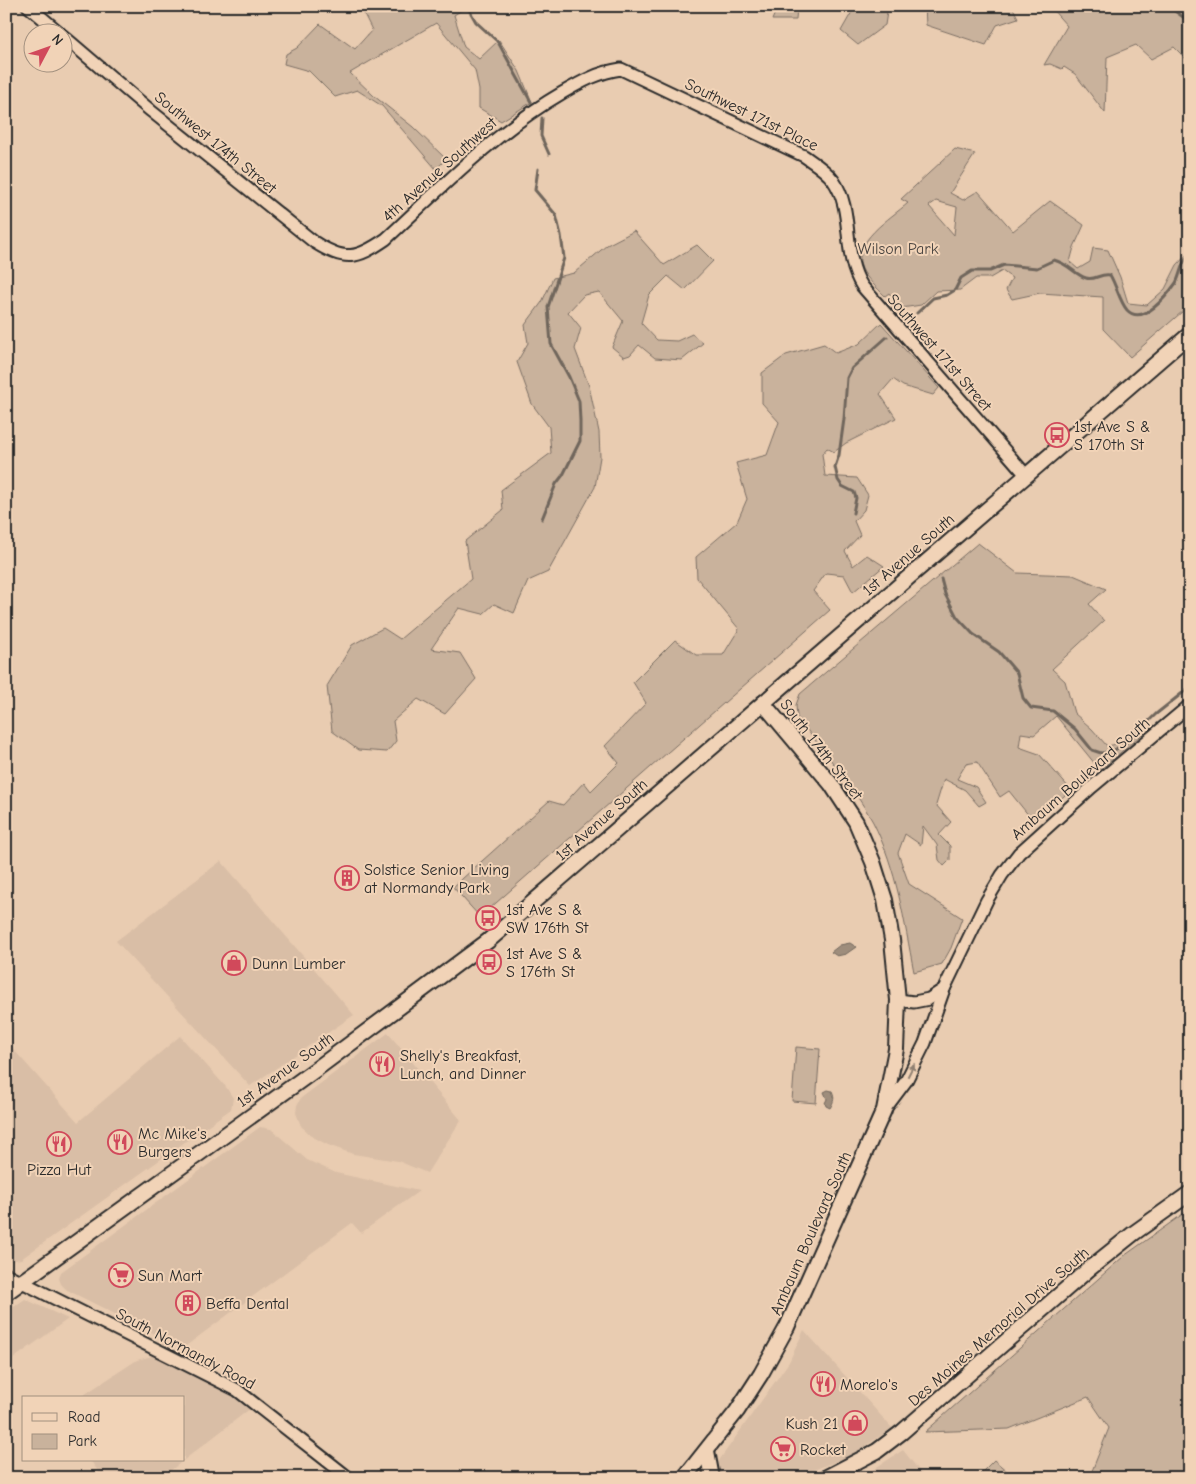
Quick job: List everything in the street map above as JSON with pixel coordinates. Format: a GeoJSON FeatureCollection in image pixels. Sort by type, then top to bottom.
{"type":"FeatureCollection","features":[{"type":"Feature","properties":{"kind":"main road","name":"1st Avenue South"},"geometry":{"type":"LineString","coordinates":[[6,1294],[323,1064],[488,941],[1190,334]]}},
{"type":"Feature","properties":{"kind":"main road","name":"South 174th Street"},"geometry":{"type":"LineString","coordinates":[[763,703],[831,784],[856,822],[873,862],[885,900],[892,940],[898,1000],[896,1049],[884,1110]]}},
{"type":"Feature","properties":{"kind":"main road","name":"Ambaum Boulevard South"},"geometry":{"type":"LineString","coordinates":[[684,1478],[737,1411],[778,1344],[884,1110]]}},
{"type":"Feature","properties":{"kind":"main road","name":"Des Moines Memorial Drive South"},"geometry":{"type":"LineString","coordinates":[[825,1478],[878,1451],[1089,1269],[1134,1233],[1190,1193]]}},
{"type":"Feature","properties":{"kind":"main road"},"geometry":{"type":"LineString","coordinates":[[707,1451],[712,1478]]}},
{"type":"Feature","properties":{"kind":"street"},"geometry":{"type":"LineString","coordinates":[[28,6],[47,22]]}},
{"type":"Feature","properties":{"kind":"street","name":"Southwest 174th Street"},"geometry":{"type":"LineString","coordinates":[[72,44],[151,111],[314,242],[330,252],[344,256],[358,255]]}},
{"type":"Feature","properties":{"kind":"street","name":"4th Avenue Southwest"},"geometry":{"type":"LineString","coordinates":[[358,255],[372,249],[386,239],[480,151],[540,106],[597,75],[621,69]]}},
{"type":"Feature","properties":{"kind":"street","name":"Southwest 171st Place"},"geometry":{"type":"LineString","coordinates":[[621,69],[804,156],[816,164],[833,180],[843,199],[848,242]]}},
{"type":"Feature","properties":{"kind":"street","name":"Southwest 171st Street"},"geometry":{"type":"LineString","coordinates":[[848,242],[850,258],[856,275],[867,293],[1026,475]]}},
{"type":"Feature","properties":{"kind":"street","name":"Ambaum Boulevard South"},"geometry":{"type":"LineString","coordinates":[[884,1110],[906,1081],[921,1050],[944,989],[987,900],[1002,875],[1019,853],[1092,787],[1190,706]]}},
{"type":"Feature","properties":{"kind":"street"},"geometry":{"type":"LineString","coordinates":[[898,1000],[914,1002],[929,999],[944,989]]}},
{"type":"Feature","properties":{"kind":"street","name":"South Normandy Road"},"geometry":{"type":"LineString","coordinates":[[6,1274],[237,1390],[349,1478]]}},
{"type":"Feature","properties":{"kind":"shaded area"},"geometry":{"type":"Polygon","coordinates":[[[221,861],[354,1015],[250,1086],[116,941],[221,861]]]}},
{"type":"Feature","properties":{"kind":"shaded area"},"geometry":{"type":"Polygon","coordinates":[[[850,943],[856,947],[846,954],[837,956],[831,952],[840,945],[850,943]]]}},
{"type":"Feature","properties":{"kind":"shaded area"},"geometry":{"type":"Polygon","coordinates":[[[388,1033],[461,1120],[427,1173],[398,1161],[353,1154],[328,1145],[313,1137],[301,1126],[296,1113],[297,1105],[301,1098],[388,1033]]]}},
{"type":"Feature","properties":{"kind":"shaded area"},"geometry":{"type":"Polygon","coordinates":[[[180,1036],[226,1087],[233,1098],[231,1109],[21,1259],[9,1261],[6,1259],[6,1041],[78,1122],[180,1036]]]}},
{"type":"Feature","properties":{"kind":"shaded area"},"geometry":{"type":"Polygon","coordinates":[[[832,1091],[834,1095],[830,1108],[825,1103],[827,1099],[824,1092],[832,1091]]]}},
{"type":"Feature","properties":{"kind":"shaded area"},"geometry":{"type":"Polygon","coordinates":[[[260,1127],[271,1129],[307,1160],[336,1173],[419,1191],[361,1233],[352,1223],[183,1348],[67,1290],[61,1284],[59,1278],[61,1272],[260,1127]]]}},
{"type":"Feature","properties":{"kind":"shaded area"},"geometry":{"type":"Polygon","coordinates":[[[25,1299],[68,1319],[6,1364],[6,1312],[25,1299]]]}},
{"type":"Feature","properties":{"kind":"shaded area"},"geometry":{"type":"Polygon","coordinates":[[[804,1330],[892,1428],[852,1455],[793,1478],[718,1478],[718,1462],[789,1362],[804,1330]]]}},
{"type":"Feature","properties":{"kind":"shaded area"},"geometry":{"type":"Polygon","coordinates":[[[152,1356],[218,1387],[251,1408],[185,1459],[185,1396],[82,1396],[137,1360],[152,1356]]]}},
{"type":"Feature","properties":{"kind":"shaded area"},"geometry":{"type":"Polygon","coordinates":[[[903,1450],[925,1478],[860,1478],[903,1450]]]}},
{"type":"Feature","properties":{"kind":"shaded area"},"geometry":{"type":"Polygon","coordinates":[[[91,1462],[181,1462],[161,1478],[103,1478],[91,1462]]]}},
{"type":"Feature","properties":{"kind":"green space"},"geometry":{"type":"Polygon","coordinates":[[[360,6],[468,6],[454,15],[464,47],[479,59],[499,40],[519,71],[532,102],[501,121],[479,108],[479,90],[475,70],[436,23],[350,73],[374,96],[413,127],[446,159],[436,169],[382,106],[357,90],[335,97],[309,71],[284,64],[286,54],[297,48],[320,24],[355,49],[372,30],[360,6]]]}},
{"type":"Feature","properties":{"kind":"green space"},"geometry":{"type":"Polygon","coordinates":[[[778,6],[797,6],[796,20],[772,20],[778,6]]]}},
{"type":"Feature","properties":{"kind":"green space"},"geometry":{"type":"Polygon","coordinates":[[[851,6],[888,6],[885,25],[858,45],[841,31],[853,10],[851,6]]]}},
{"type":"Feature","properties":{"kind":"green space"},"geometry":{"type":"Polygon","coordinates":[[[925,6],[1012,6],[1018,18],[997,25],[986,45],[926,25],[925,6]]]}},
{"type":"Feature","properties":{"kind":"green space"},"geometry":{"type":"Polygon","coordinates":[[[1053,6],[1190,6],[1190,63],[1174,47],[1151,59],[1136,45],[1107,57],[1105,113],[1075,74],[1064,67],[1062,69],[1050,64],[1044,65],[1067,26],[1052,9],[1053,6]]]}},
{"type":"Feature","properties":{"kind":"green space","name":"Wilson Park"},"geometry":{"type":"Polygon","coordinates":[[[955,149],[975,154],[950,193],[963,200],[978,191],[1013,231],[1050,201],[1084,225],[1074,247],[1070,262],[1078,269],[1090,262],[1093,248],[1108,250],[1120,277],[1128,303],[1147,305],[1165,289],[1177,265],[1190,251],[1190,305],[1130,357],[1103,329],[1103,297],[1040,293],[1012,299],[1006,290],[1012,278],[1002,271],[990,278],[976,278],[960,290],[936,291],[921,305],[902,308],[889,293],[885,296],[869,280],[862,269],[860,259],[862,249],[867,240],[883,223],[908,203],[901,199],[955,149]],[[936,201],[929,206],[954,235],[957,207],[936,201]]]}},
{"type":"Feature","properties":{"kind":"green space"},"geometry":{"type":"Polygon","coordinates":[[[634,231],[664,265],[697,245],[713,261],[685,290],[668,276],[649,295],[641,323],[657,340],[677,341],[692,334],[703,343],[682,360],[655,358],[639,345],[630,355],[624,357],[612,347],[623,321],[599,292],[584,295],[568,312],[581,328],[575,349],[589,386],[599,432],[600,457],[595,487],[548,572],[528,581],[514,613],[494,604],[483,614],[459,608],[431,649],[460,653],[476,679],[445,714],[418,699],[393,721],[396,741],[387,752],[358,750],[332,731],[327,686],[352,645],[383,628],[400,639],[471,579],[465,541],[503,510],[501,490],[551,453],[549,427],[532,404],[517,362],[528,343],[525,325],[542,302],[553,278],[574,273],[607,245],[634,231]]]}},
{"type":"Feature","properties":{"kind":"green space"},"geometry":{"type":"Polygon","coordinates":[[[881,323],[939,388],[933,395],[903,386],[893,379],[880,394],[896,418],[846,443],[834,452],[827,448],[822,454],[825,476],[857,478],[868,495],[864,510],[854,521],[860,535],[845,551],[853,566],[867,555],[884,566],[853,592],[844,575],[826,573],[813,591],[830,610],[480,917],[453,887],[549,801],[563,805],[584,782],[591,791],[619,763],[605,746],[646,703],[633,682],[675,640],[696,655],[723,655],[739,629],[697,578],[696,557],[737,522],[747,499],[736,463],[767,455],[779,422],[762,403],[762,373],[786,355],[824,344],[836,353],[859,344],[881,323]]]}},
{"type":"Feature","properties":{"kind":"green space"},"geometry":{"type":"Polygon","coordinates":[[[978,543],[1017,573],[1073,575],[1106,589],[1089,604],[1104,621],[1052,669],[1065,681],[1074,713],[1107,746],[1117,744],[1138,726],[1146,731],[1100,770],[1056,716],[1034,735],[1021,733],[1019,747],[1039,754],[1071,790],[1034,822],[1009,791],[1000,797],[977,762],[966,764],[957,779],[976,787],[986,802],[979,806],[965,790],[944,779],[936,805],[951,822],[939,835],[950,846],[950,860],[944,866],[939,860],[937,845],[923,826],[921,845],[905,834],[898,853],[909,884],[962,918],[951,948],[942,964],[914,972],[899,896],[881,840],[873,822],[856,794],[797,717],[796,705],[800,694],[978,543]]]}},
{"type":"Feature","properties":{"kind":"green space"},"geometry":{"type":"Polygon","coordinates":[[[796,1047],[820,1049],[816,1103],[792,1101],[796,1047]]]}},
{"type":"Feature","properties":{"kind":"green space"},"geometry":{"type":"Polygon","coordinates":[[[1190,1209],[1190,1478],[1086,1478],[1090,1476],[1109,1428],[1088,1397],[1009,1429],[925,1432],[1124,1256],[1190,1209]]]}},
{"type":"Feature","properties":{"kind":"green space"},"geometry":{"type":"Polygon","coordinates":[[[994,1460],[1015,1478],[976,1478],[994,1460]]]}},
{"type":"Feature","properties":{"kind":"waterway"},"geometry":{"type":"LineString","coordinates":[[467,6],[476,22],[498,42],[531,102]]}},
{"type":"Feature","properties":{"kind":"waterway"},"geometry":{"type":"LineString","coordinates":[[1168,6],[1190,22]]}},
{"type":"Feature","properties":{"kind":"waterway"},"geometry":{"type":"LineString","coordinates":[[542,118],[541,136],[549,154]]}},
{"type":"Feature","properties":{"kind":"waterway"},"geometry":{"type":"LineString","coordinates":[[538,169],[535,190],[556,215],[564,258],[548,307],[551,344],[569,377],[579,401],[580,421],[580,441],[563,475],[556,484],[542,519]]}},
{"type":"Feature","properties":{"kind":"waterway"},"geometry":{"type":"LineString","coordinates":[[917,313],[933,298],[947,295],[955,290],[961,278],[972,271],[990,271],[1004,265],[1037,268],[1054,260],[1089,279],[1110,275],[1127,310],[1133,314],[1140,314],[1154,307],[1167,294],[1176,283],[1183,264],[1190,255]]}},
{"type":"Feature","properties":{"kind":"waterway"},"geometry":{"type":"LineString","coordinates":[[853,513],[856,498],[854,492],[842,486],[838,480],[835,467],[839,455],[844,419],[847,378],[852,368],[887,337]]}},
{"type":"Feature","properties":{"kind":"waterway"},"geometry":{"type":"LineString","coordinates":[[941,579],[945,594],[957,617],[973,634],[999,652],[1017,673],[1023,698],[1031,708],[1053,711],[1075,729],[1092,750],[1101,753],[1111,752],[1126,743],[1156,714],[1190,687]]}},
{"type":"Feature","properties":{"kind":"place","name":"1st Ave S & S 170th St"},"geometry":{"type":"Point","coordinates":[1057,435]}},
{"type":"Feature","properties":{"kind":"place","name":"Solstice Senior Living at Normandy Park"},"geometry":{"type":"Point","coordinates":[347,878]}},
{"type":"Feature","properties":{"kind":"place","name":"1st Ave S & SW 176th St"},"geometry":{"type":"Point","coordinates":[488,918]}},
{"type":"Feature","properties":{"kind":"place","name":"1st Ave S & S 176th St"},"geometry":{"type":"Point","coordinates":[489,962]}},
{"type":"Feature","properties":{"kind":"place","name":"Dunn Lumber"},"geometry":{"type":"Point","coordinates":[234,963]}},
{"type":"Feature","properties":{"kind":"place","name":"Shelly's Breakfast, Lunch, and Dinner"},"geometry":{"type":"Point","coordinates":[382,1064]}},
{"type":"Feature","properties":{"kind":"place","name":"Mc Mike's Burgers"},"geometry":{"type":"Point","coordinates":[120,1142]}},
{"type":"Feature","properties":{"kind":"place","name":"Pizza Hut"},"geometry":{"type":"Point","coordinates":[59,1144]}},
{"type":"Feature","properties":{"kind":"place","name":"Sun Mart"},"geometry":{"type":"Point","coordinates":[121,1275]}},
{"type":"Feature","properties":{"kind":"place","name":"Beffa Dental"},"geometry":{"type":"Point","coordinates":[188,1303]}},
{"type":"Feature","properties":{"kind":"place","name":"Morelo's"},"geometry":{"type":"Point","coordinates":[823,1384]}},
{"type":"Feature","properties":{"kind":"place","name":"Kush 21"},"geometry":{"type":"Point","coordinates":[855,1423]}},
{"type":"Feature","properties":{"kind":"place","name":"Rocket"},"geometry":{"type":"Point","coordinates":[783,1449]}}]}
